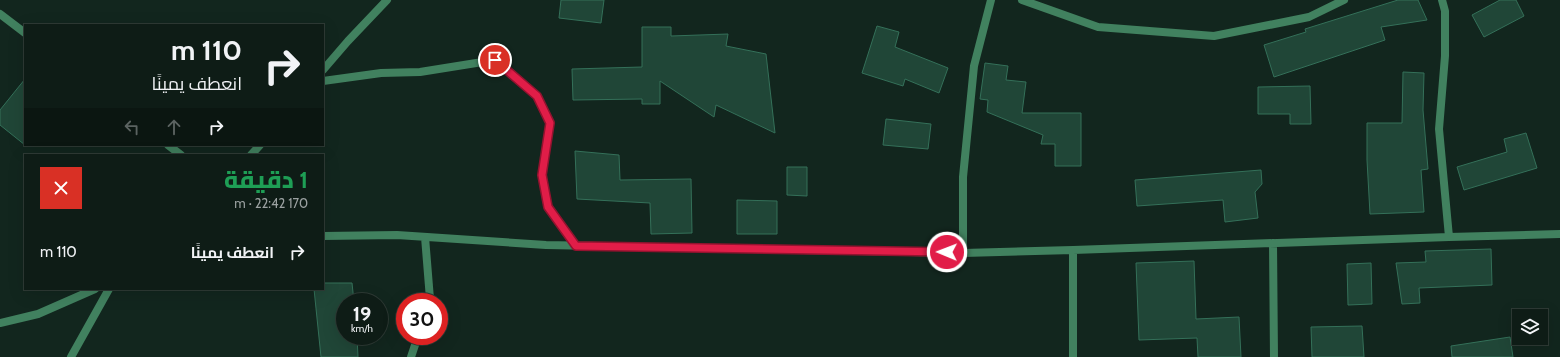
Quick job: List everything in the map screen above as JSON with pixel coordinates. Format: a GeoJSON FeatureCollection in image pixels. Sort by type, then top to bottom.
{"type":"FeatureCollection","features":[{"type":"Feature","properties":{"kind":"street"},"geometry":{"type":"LineString","coordinates":[[324,69],[386,0]]}},
{"type":"Feature","properties":{"kind":"street"},"geometry":{"type":"LineString","coordinates":[[963,253],[963,177],[974,66],[991,0]]}},
{"type":"Feature","properties":{"kind":"street"},"geometry":{"type":"LineString","coordinates":[[1022,0],[1098,27],[1214,36],[1309,17],[1344,0]]}},
{"type":"Feature","properties":{"kind":"street"},"geometry":{"type":"LineString","coordinates":[[1442,0],[1445,11],[1445,56],[1439,129],[1449,236]]}},
{"type":"Feature","properties":{"kind":"street"},"geometry":{"type":"LineString","coordinates":[[0,14],[24,32]]}},
{"type":"Feature","properties":{"kind":"street"},"geometry":{"type":"LineString","coordinates":[[324,81],[381,73],[420,72],[495,60],[537,96],[550,123],[542,175],[548,207],[576,246]]}},
{"type":"Feature","properties":{"kind":"street"},"geometry":{"type":"LineString","coordinates":[[169,146],[180,154]]}},
{"type":"Feature","properties":{"kind":"street"},"geometry":{"type":"LineString","coordinates":[[252,154],[259,146]]}},
{"type":"Feature","properties":{"kind":"street"},"geometry":{"type":"LineString","coordinates":[[324,236],[424,236],[576,246],[963,253],[1449,236],[1560,234]]}},
{"type":"Feature","properties":{"kind":"street"},"geometry":{"type":"LineString","coordinates":[[424,236],[430,293]]}},
{"type":"Feature","properties":{"kind":"street"},"geometry":{"type":"LineString","coordinates":[[1273,243],[1274,357]]}},
{"type":"Feature","properties":{"kind":"street"},"geometry":{"type":"LineString","coordinates":[[1073,250],[1073,357]]}},
{"type":"Feature","properties":{"kind":"street"},"geometry":{"type":"LineString","coordinates":[[0,323],[38,314],[92,290]]}},
{"type":"Feature","properties":{"kind":"street"},"geometry":{"type":"LineString","coordinates":[[71,357],[108,290]]}},
{"type":"Feature","properties":{"kind":"street"},"geometry":{"type":"LineString","coordinates":[[411,357],[415,345]]}},
{"type":"Feature","properties":{"kind":"building"},"geometry":{"type":"Polygon","coordinates":[[[561,0],[604,0],[601,23],[559,18],[561,0]]]}},
{"type":"Feature","properties":{"kind":"building"},"geometry":{"type":"Polygon","coordinates":[[[1398,0],[1418,0],[1427,20],[1381,27],[1385,40],[1274,77],[1264,45],[1306,32],[1305,29],[1398,0]]]}},
{"type":"Feature","properties":{"kind":"building"},"geometry":{"type":"Polygon","coordinates":[[[1500,0],[1516,0],[1524,16],[1484,37],[1472,15],[1500,0]]]}},
{"type":"Feature","properties":{"kind":"building"},"geometry":{"type":"Polygon","coordinates":[[[877,26],[899,32],[895,47],[948,68],[939,93],[905,79],[903,86],[862,73],[877,26]]]}},
{"type":"Feature","properties":{"kind":"building"},"geometry":{"type":"Polygon","coordinates":[[[642,27],[671,27],[671,36],[728,34],[726,46],[766,54],[775,133],[716,105],[714,117],[660,81],[660,104],[642,104],[642,99],[573,100],[572,69],[642,67],[642,27]]]}},
{"type":"Feature","properties":{"kind":"building"},"geometry":{"type":"Polygon","coordinates":[[[985,63],[1008,66],[1006,80],[1026,82],[1022,113],[1081,113],[1081,166],[1055,166],[1055,144],[1041,144],[1043,135],[987,112],[988,100],[980,99],[985,63]]]}},
{"type":"Feature","properties":{"kind":"building"},"geometry":{"type":"Polygon","coordinates":[[[1403,72],[1424,73],[1423,110],[1428,169],[1421,170],[1424,212],[1370,214],[1367,160],[1367,123],[1402,123],[1403,72]]]}},
{"type":"Feature","properties":{"kind":"building"},"geometry":{"type":"Polygon","coordinates":[[[24,80],[24,144],[0,125],[0,110],[24,80]]]}},
{"type":"Feature","properties":{"kind":"building"},"geometry":{"type":"Polygon","coordinates":[[[1310,86],[1311,124],[1290,124],[1290,114],[1258,114],[1258,87],[1310,86]]]}},
{"type":"Feature","properties":{"kind":"building"},"geometry":{"type":"Polygon","coordinates":[[[886,119],[931,124],[928,149],[883,145],[886,119]]]}},
{"type":"Feature","properties":{"kind":"building"},"geometry":{"type":"Polygon","coordinates":[[[1526,133],[1537,168],[1464,190],[1457,167],[1507,152],[1504,139],[1526,133]]]}},
{"type":"Feature","properties":{"kind":"building"},"geometry":{"type":"Polygon","coordinates":[[[575,151],[619,155],[620,180],[691,179],[692,233],[651,234],[650,203],[577,199],[575,151]]]}},
{"type":"Feature","properties":{"kind":"building"},"geometry":{"type":"Polygon","coordinates":[[[787,167],[807,167],[807,196],[787,195],[787,167]]]}},
{"type":"Feature","properties":{"kind":"building"},"geometry":{"type":"Polygon","coordinates":[[[1261,170],[1262,184],[1255,192],[1258,218],[1225,222],[1223,200],[1137,206],[1135,180],[1261,170]]]}},
{"type":"Feature","properties":{"kind":"building"},"geometry":{"type":"Polygon","coordinates":[[[737,200],[777,201],[777,234],[737,234],[737,200]]]}},
{"type":"Feature","properties":{"kind":"building"},"geometry":{"type":"Polygon","coordinates":[[[1491,249],[1492,285],[1419,288],[1420,303],[1402,304],[1396,263],[1426,262],[1425,251],[1491,249]]]}},
{"type":"Feature","properties":{"kind":"building"},"geometry":{"type":"Polygon","coordinates":[[[1194,261],[1196,319],[1239,317],[1241,357],[1198,357],[1197,338],[1139,340],[1136,263],[1194,261]]]}},
{"type":"Feature","properties":{"kind":"building"},"geometry":{"type":"Polygon","coordinates":[[[1371,263],[1372,304],[1348,305],[1347,264],[1371,263]]]}},
{"type":"Feature","properties":{"kind":"building"},"geometry":{"type":"Polygon","coordinates":[[[324,283],[352,283],[353,293],[336,293],[336,345],[357,345],[358,357],[321,357],[314,290],[324,290],[324,283]]]}},
{"type":"Feature","properties":{"kind":"building"},"geometry":{"type":"Polygon","coordinates":[[[1362,326],[1364,357],[1312,357],[1311,327],[1362,326]]]}},
{"type":"Feature","properties":{"kind":"building"},"geometry":{"type":"Polygon","coordinates":[[[1510,337],[1513,357],[1452,357],[1451,346],[1510,337]]]}},
{"type":"Feature","properties":{"kind":"route"},"geometry":{"type":"LineString","coordinates":[[495,60],[537,96],[550,123],[542,175],[548,207],[576,246],[947,252]]}}]}
